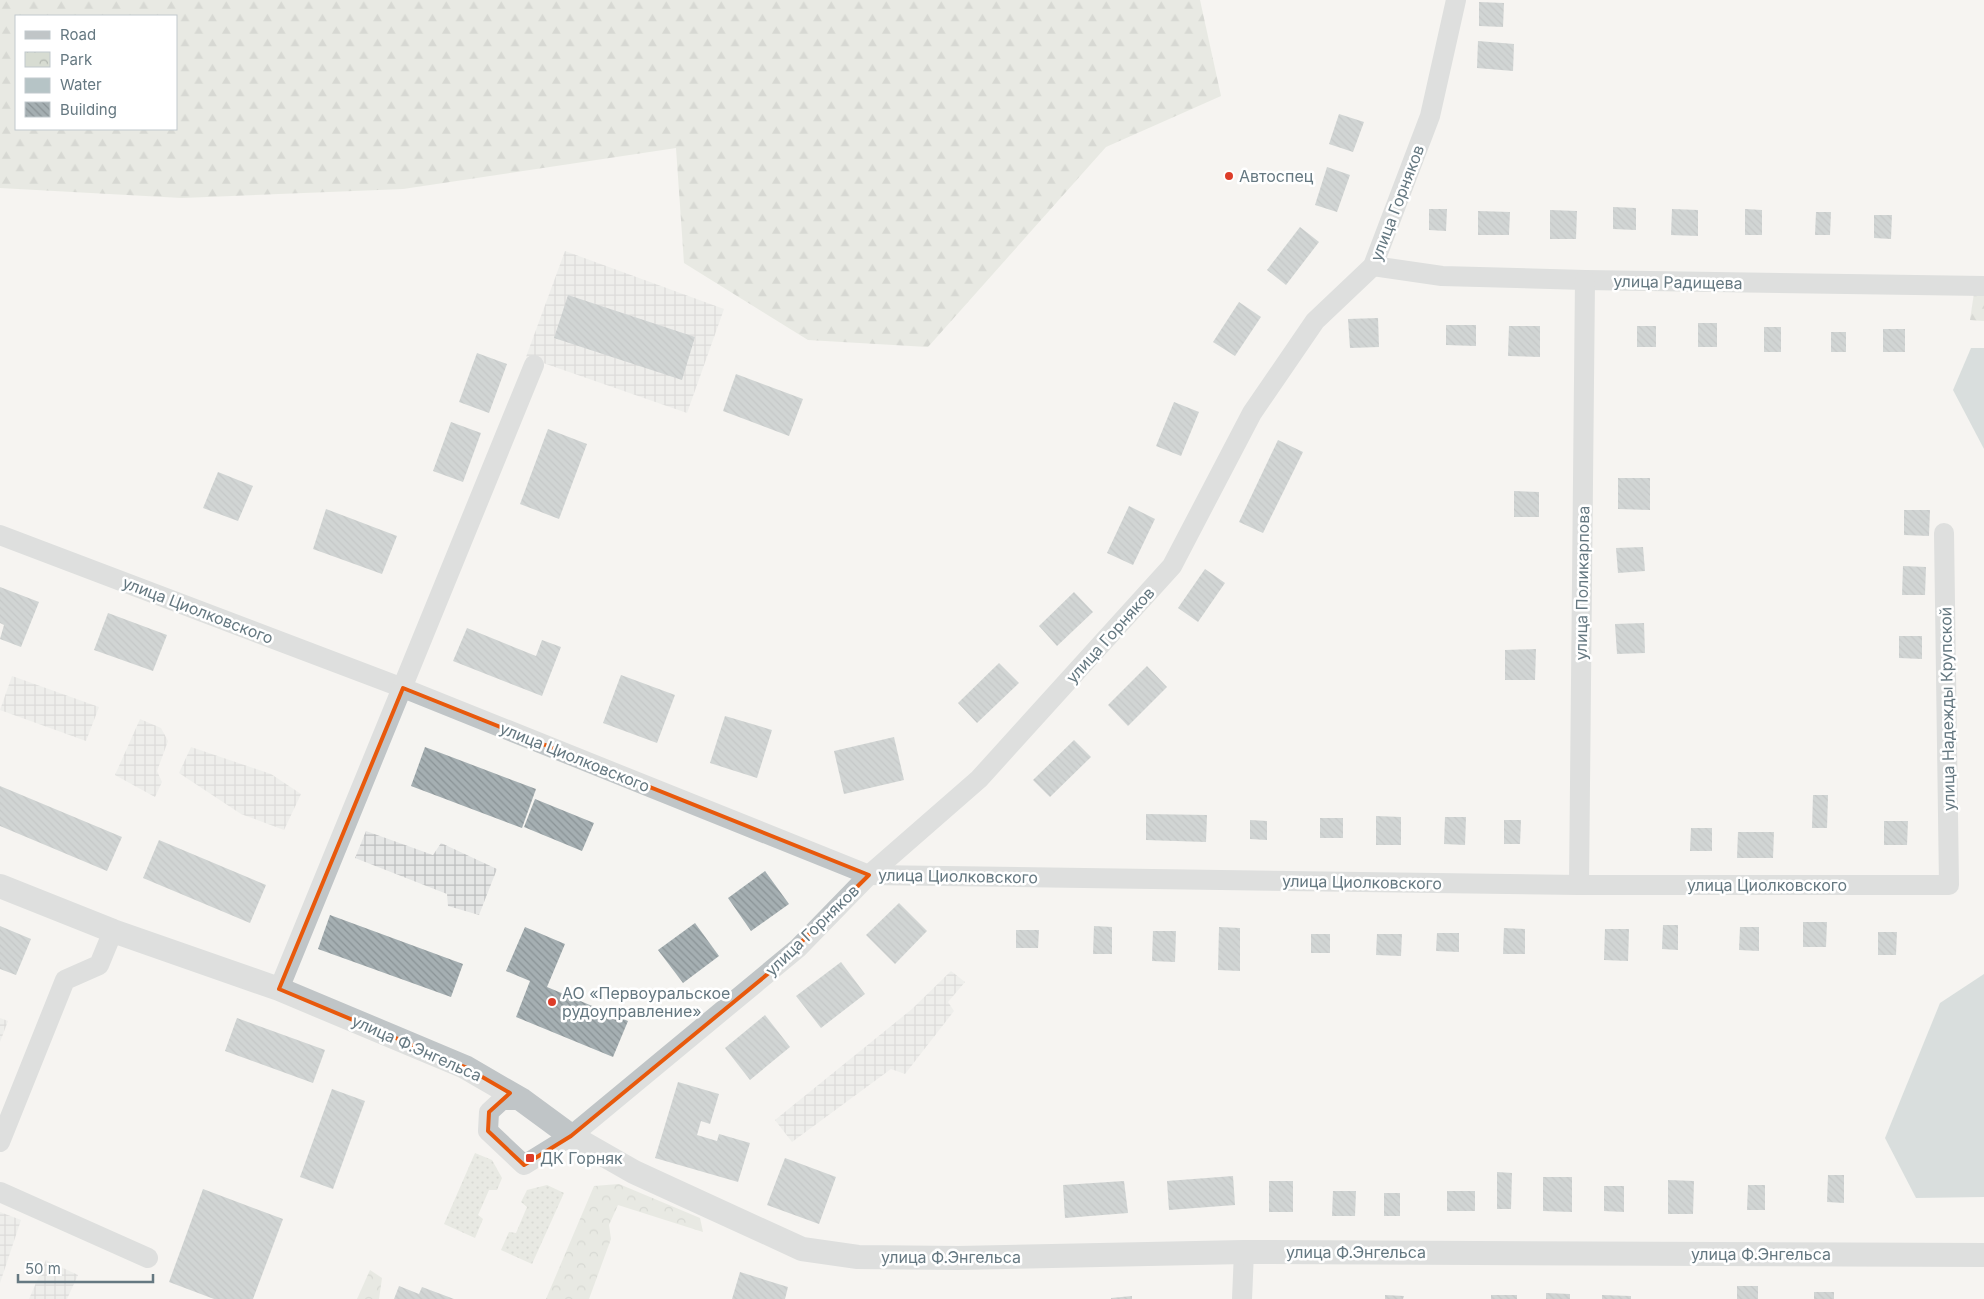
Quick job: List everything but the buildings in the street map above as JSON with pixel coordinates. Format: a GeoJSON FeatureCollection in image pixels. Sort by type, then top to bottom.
{"type":"FeatureCollection","features":[{"type":"Feature","properties":{"kind":"street","name":"улица Горняков"},"geometry":{"type":"LineString","coordinates":[[522,1100],[502,1100],[489,1112],[488,1131],[524,1166],[572,1136],[792,953],[869,875],[979,778],[1172,566],[1252,413],[1315,321],[1373,266],[1430,116],[1456,0]]}},
{"type":"Feature","properties":{"kind":"street","name":"улица Радищева"},"geometry":{"type":"LineString","coordinates":[[1373,266],[1442,276],[1984,286]]}},
{"type":"Feature","properties":{"kind":"street","name":"улица Поликарпова"},"geometry":{"type":"LineString","coordinates":[[1580,885],[1585,280]]}},
{"type":"Feature","properties":{"kind":"street"},"geometry":{"type":"LineString","coordinates":[[278,989],[534,365]]}},
{"type":"Feature","properties":{"kind":"street","name":"улица Надежды Крупской"},"geometry":{"type":"LineString","coordinates":[[1944,533],[1949,886]]}},
{"type":"Feature","properties":{"kind":"street","name":"улица Циолковского"},"geometry":{"type":"LineString","coordinates":[[0,535],[403,688],[869,875],[1580,885],[1949,886]]}},
{"type":"Feature","properties":{"kind":"street","name":"улица Ф.Энгельса"},"geometry":{"type":"LineString","coordinates":[[0,886],[113,931],[278,989],[466,1067],[522,1100],[572,1136],[634,1172],[802,1249],[858,1257],[958,1258],[1244,1252],[1984,1255]]}},
{"type":"Feature","properties":{"kind":"street"},"geometry":{"type":"LineString","coordinates":[[0,1142],[65,980],[99,965],[113,931]]}},
{"type":"Feature","properties":{"kind":"street"},"geometry":{"type":"LineString","coordinates":[[0,1192],[148,1258]]}},
{"type":"Feature","properties":{"kind":"street"},"geometry":{"type":"LineString","coordinates":[[1242,1299],[1244,1252]]}},
{"type":"Feature","properties":{"kind":"highlighted area"},"geometry":{"type":"Polygon","coordinates":[[[403,688],[869,875],[775,968],[571,1136],[524,1165],[488,1131],[489,1112],[510,1093],[465,1067],[279,989],[403,688]]]}},
{"type":"Feature","properties":{"kind":"shaded area"},"geometry":{"type":"Polygon","coordinates":[[[565,251],[724,309],[687,413],[526,357],[565,251]]]}},
{"type":"Feature","properties":{"kind":"shaded area"},"geometry":{"type":"Polygon","coordinates":[[[12,676],[99,707],[86,741],[0,710],[12,676]]]}},
{"type":"Feature","properties":{"kind":"shaded area"},"geometry":{"type":"Polygon","coordinates":[[[140,719],[161,728],[168,741],[157,771],[162,782],[155,797],[115,775],[140,719]]]}},
{"type":"Feature","properties":{"kind":"shaded area"},"geometry":{"type":"Polygon","coordinates":[[[191,747],[271,774],[301,794],[284,830],[241,814],[179,773],[191,747]]]}},
{"type":"Feature","properties":{"kind":"shaded area"},"geometry":{"type":"Polygon","coordinates":[[[366,831],[433,855],[441,843],[497,869],[479,915],[448,906],[447,894],[355,858],[366,831]]]}},
{"type":"Feature","properties":{"kind":"shaded area"},"geometry":{"type":"Polygon","coordinates":[[[951,971],[965,982],[948,1002],[954,1011],[905,1074],[891,1069],[792,1142],[775,1120],[912,1009],[951,971]]]}},
{"type":"Feature","properties":{"kind":"shaded area"},"geometry":{"type":"Polygon","coordinates":[[[0,1018],[8,1021],[0,1042],[0,1018]]]}},
{"type":"Feature","properties":{"kind":"shaded area"},"geometry":{"type":"Polygon","coordinates":[[[0,1212],[21,1220],[0,1283],[0,1212]]]}},
{"type":"Feature","properties":{"kind":"shaded area"},"geometry":{"type":"Polygon","coordinates":[[[46,1260],[78,1275],[67,1299],[29,1299],[46,1260]]]}},
{"type":"Feature","properties":{"kind":"green space"},"geometry":{"type":"Polygon","coordinates":[[[0,0],[1200,0],[1221,96],[1106,147],[928,347],[808,340],[684,263],[676,148],[403,189],[182,198],[0,188],[0,0]]]}},
{"type":"Feature","properties":{"kind":"green space"},"geometry":{"type":"Polygon","coordinates":[[[1974,293],[1984,293],[1984,321],[1970,320],[1974,293]]]}},
{"type":"Feature","properties":{"kind":"green space"},"geometry":{"type":"Polygon","coordinates":[[[475,1153],[492,1160],[502,1178],[497,1190],[489,1190],[478,1215],[483,1219],[475,1238],[444,1224],[475,1153]]]}},
{"type":"Feature","properties":{"kind":"green space"},"geometry":{"type":"Polygon","coordinates":[[[619,1184],[700,1218],[703,1232],[618,1205],[609,1225],[611,1239],[589,1299],[546,1299],[594,1186],[619,1184]]]}},
{"type":"Feature","properties":{"kind":"green space"},"geometry":{"type":"Polygon","coordinates":[[[547,1185],[564,1193],[532,1264],[501,1250],[509,1232],[516,1233],[527,1207],[521,1202],[527,1190],[547,1185]]]}},
{"type":"Feature","properties":{"kind":"green space"},"geometry":{"type":"Polygon","coordinates":[[[370,1270],[382,1278],[379,1299],[357,1299],[370,1270]]]}},
{"type":"Feature","properties":{"kind":"water"},"geometry":{"type":"Polygon","coordinates":[[[1971,348],[1984,348],[1984,449],[1953,390],[1971,348]]]}},
{"type":"Feature","properties":{"kind":"water"},"geometry":{"type":"Polygon","coordinates":[[[1984,974],[1984,1197],[1916,1198],[1885,1138],[1940,1003],[1984,974]]]}},
{"type":"Feature","properties":{"kind":"place","name":"Автоспец"},"geometry":{"type":"Point","coordinates":[1229,176]}},
{"type":"Feature","properties":{"kind":"place","name":"АО «Первоуральское рудоуправление»"},"geometry":{"type":"Point","coordinates":[552,1002]}},
{"type":"Feature","properties":{"kind":"place","name":"ДК Горняк"},"geometry":{"type":"Point","coordinates":[530,1158]}}]}
